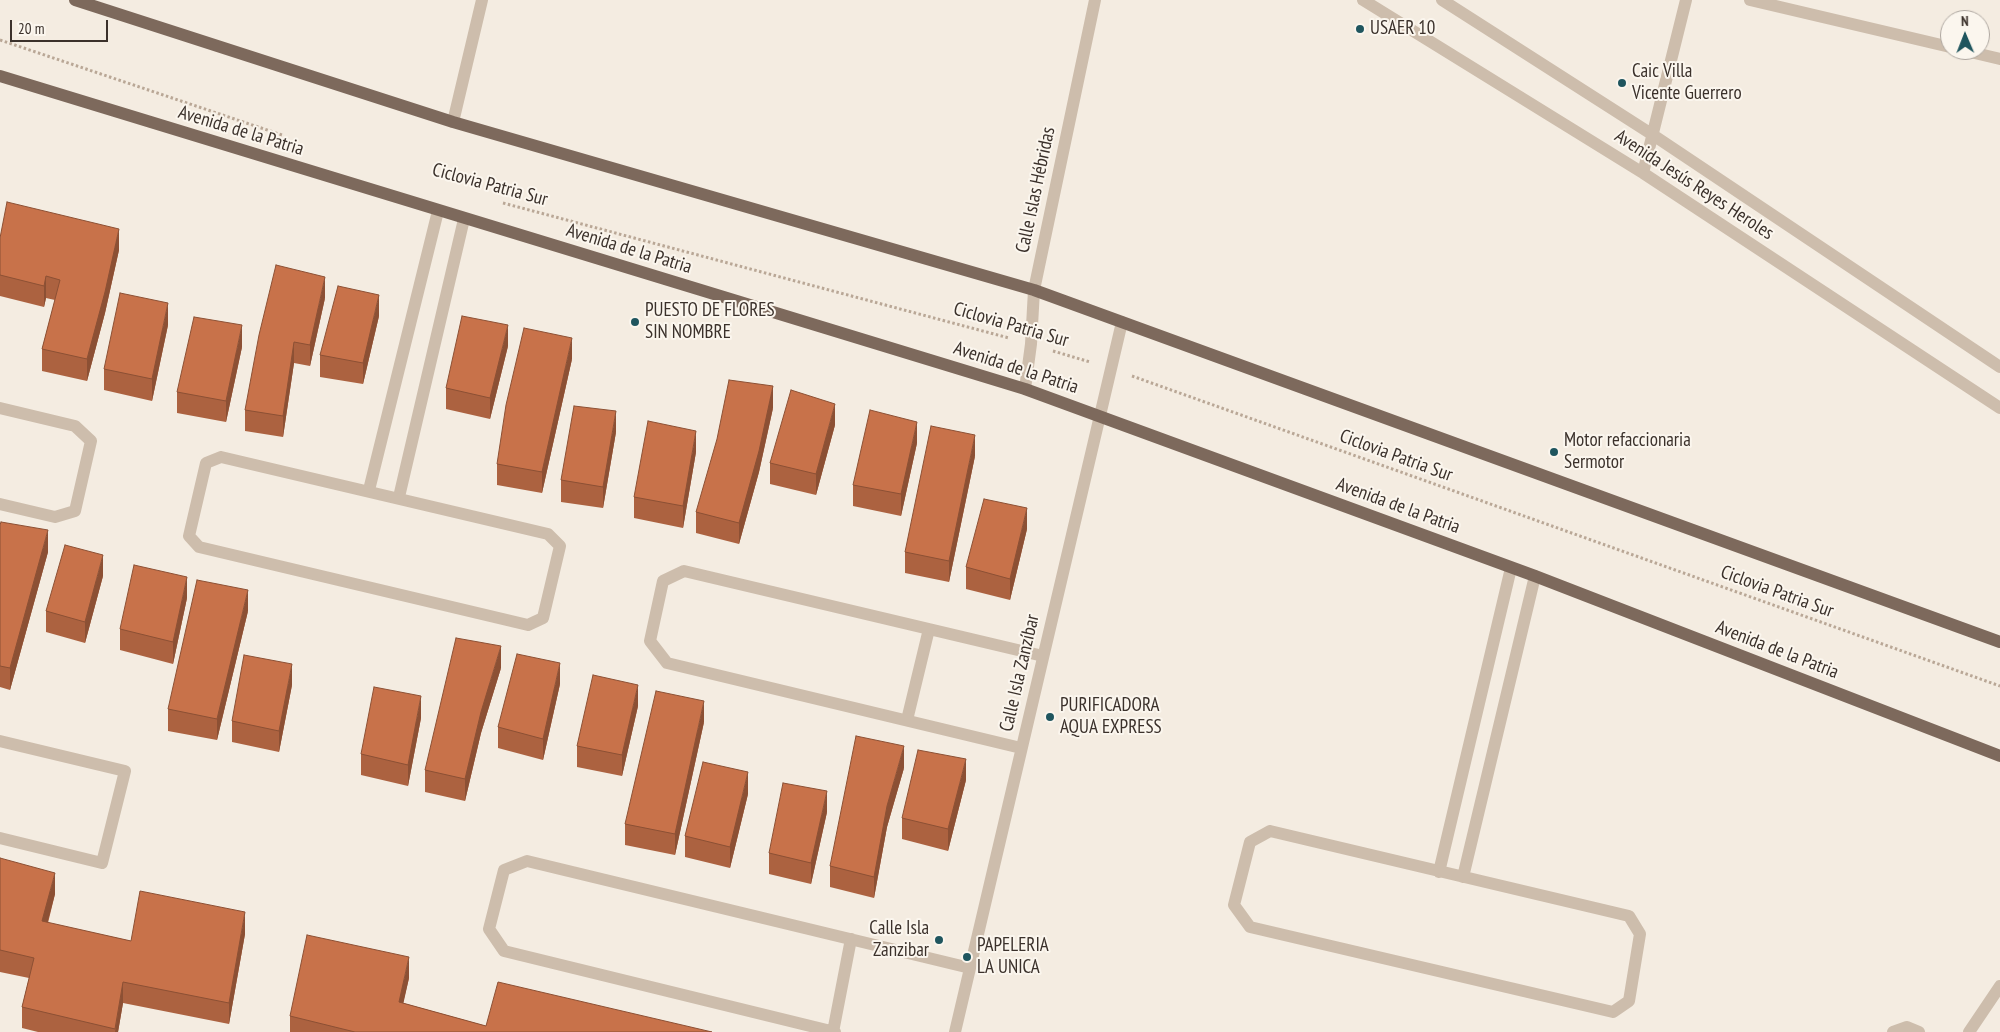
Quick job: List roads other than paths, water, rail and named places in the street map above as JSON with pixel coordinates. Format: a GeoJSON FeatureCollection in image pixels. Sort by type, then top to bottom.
{"type":"FeatureCollection","features":[{"type":"Feature","properties":{"kind":"main road"},"geometry":{"type":"LineString","coordinates":[[75,0],[452,122],[1034,290],[2000,642]]}},
{"type":"Feature","properties":{"kind":"main road","name":"Avenida de la Patria"},"geometry":{"type":"LineString","coordinates":[[0,76],[1025,389],[1535,576],[2000,756]]}},
{"type":"Feature","properties":{"kind":"street"},"geometry":{"type":"LineString","coordinates":[[452,122],[482,0]]}},
{"type":"Feature","properties":{"kind":"street","name":"Calle Islas Hébridas"},"geometry":{"type":"LineString","coordinates":[[1025,389],[1034,290],[1095,0]]}},
{"type":"Feature","properties":{"kind":"street","name":"Avenida Jesús Reyes Heroles"},"geometry":{"type":"LineString","coordinates":[[1363,0],[1643,173],[2000,408]]}},
{"type":"Feature","properties":{"kind":"street","name":"Avenida Jesús Reyes Heroles"},"geometry":{"type":"LineString","coordinates":[[1442,0],[1653,135],[2000,367]]}},
{"type":"Feature","properties":{"kind":"street"},"geometry":{"type":"LineString","coordinates":[[1643,173],[1686,0]]}},
{"type":"Feature","properties":{"kind":"street"},"geometry":{"type":"LineString","coordinates":[[1750,0],[1940,45]]}},
{"type":"Feature","properties":{"kind":"street"},"geometry":{"type":"LineString","coordinates":[[369,490],[438,211]]}},
{"type":"Feature","properties":{"kind":"street"},"geometry":{"type":"LineString","coordinates":[[398,497],[464,219]]}},
{"type":"Feature","properties":{"kind":"street","name":"Calle Isla Zanzíbar"},"geometry":{"type":"LineString","coordinates":[[955,1032],[1122,322]]}},
{"type":"Feature","properties":{"kind":"street"},"geometry":{"type":"LineString","coordinates":[[0,408],[75,426],[91,441],[75,511],[55,518],[0,504]]}},
{"type":"Feature","properties":{"kind":"street"},"geometry":{"type":"LineString","coordinates":[[221,457],[398,497],[548,534],[560,546],[543,618],[528,625],[519,623],[199,547],[190,536],[206,463],[221,457]]}},
{"type":"Feature","properties":{"kind":"street"},"geometry":{"type":"LineString","coordinates":[[1439,872],[1511,568]]}},
{"type":"Feature","properties":{"kind":"street"},"geometry":{"type":"LineString","coordinates":[[1021,748],[667,663],[650,641],[663,581],[684,571],[1043,656]]}},
{"type":"Feature","properties":{"kind":"street"},"geometry":{"type":"LineString","coordinates":[[1463,877],[1535,576]]}},
{"type":"Feature","properties":{"kind":"street"},"geometry":{"type":"LineString","coordinates":[[907,720],[929,629]]}},
{"type":"Feature","properties":{"kind":"street"},"geometry":{"type":"LineString","coordinates":[[0,741],[125,771],[102,863],[0,838]]}},
{"type":"Feature","properties":{"kind":"street"},"geometry":{"type":"LineString","coordinates":[[1270,831],[1439,872],[1629,916],[1640,934],[1629,1001],[1613,1012],[1250,927],[1234,905],[1250,842],[1270,831]]}},
{"type":"Feature","properties":{"kind":"street"},"geometry":{"type":"LineString","coordinates":[[850,939],[834,1032],[504,951],[489,929],[504,870],[526,861],[850,939],[970,968]]}},
{"type":"Feature","properties":{"kind":"street"},"geometry":{"type":"LineString","coordinates":[[1969,1032],[2000,986]]}},
{"type":"Feature","properties":{"kind":"street"},"geometry":{"type":"LineString","coordinates":[[1893,1032],[1907,1027],[1918,1032]]}},
{"type":"Feature","properties":{"kind":"place","name":"USAER 10"},"geometry":{"type":"Point","coordinates":[1360,29]}},
{"type":"Feature","properties":{"kind":"place","name":"Caic Villa Vicente Guerrero"},"geometry":{"type":"Point","coordinates":[1622,83]}},
{"type":"Feature","properties":{"kind":"place","name":"PUESTO DE FLORES SIN NOMBRE"},"geometry":{"type":"Point","coordinates":[635,322]}},
{"type":"Feature","properties":{"kind":"place","name":"Motor refaccionaria Sermotor"},"geometry":{"type":"Point","coordinates":[1554,452]}},
{"type":"Feature","properties":{"kind":"place","name":"PURIFICADORA AQUA EXPRESS"},"geometry":{"type":"Point","coordinates":[1050,717]}},
{"type":"Feature","properties":{"kind":"place","name":"Calle Isla Zanzibar"},"geometry":{"type":"Point","coordinates":[939,940]}},
{"type":"Feature","properties":{"kind":"place","name":"PAPELERIA LA UNICA"},"geometry":{"type":"Point","coordinates":[967,957]}}]}
